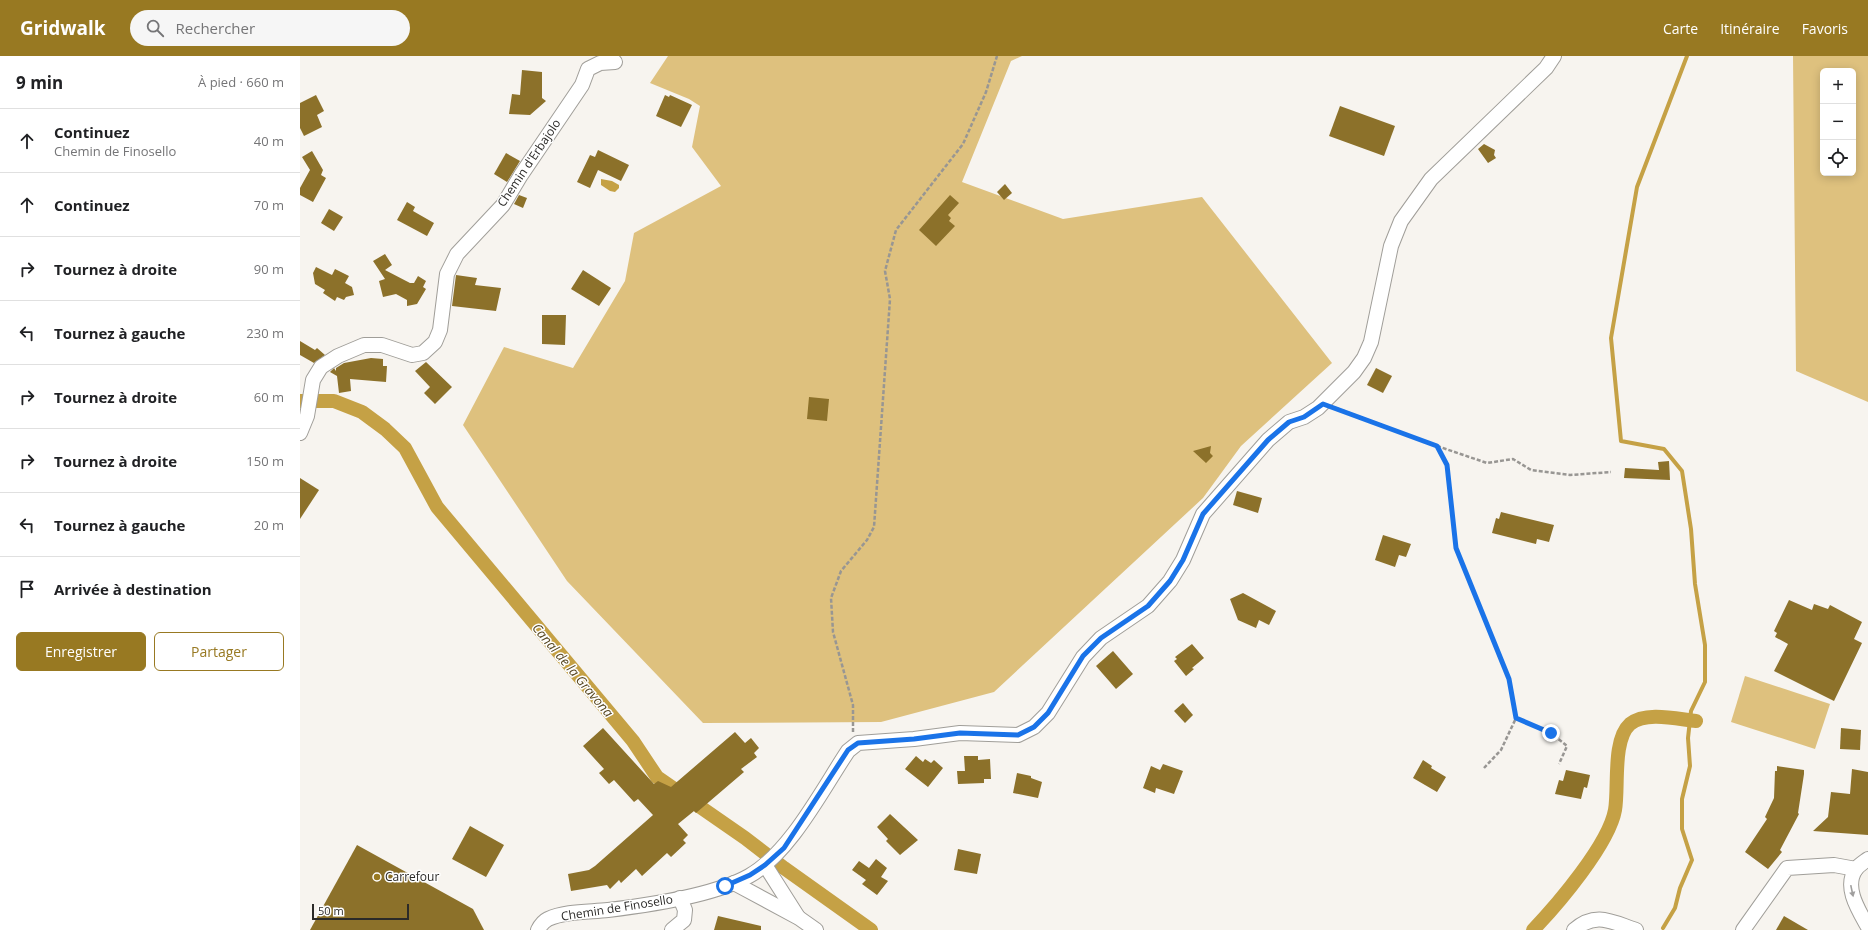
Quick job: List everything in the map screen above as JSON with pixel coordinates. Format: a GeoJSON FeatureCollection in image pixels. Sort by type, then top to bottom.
{"type":"FeatureCollection","features":[{"type":"Feature","properties":{"kind":"street"},"geometry":{"type":"LineString","coordinates":[[858,743],[914,739],[960,733],[1018,735],[1034,727],[1048,713],[1083,656],[1101,638],[1148,606],[1170,581],[1183,560],[1203,514],[1268,440],[1289,422],[1304,417],[1323,404],[1354,372],[1364,358],[1371,342],[1391,246],[1401,220],[1431,179],[1546,68],[1554,56]]}},
{"type":"Feature","properties":{"kind":"street","name":"Chemin d'Erbajolo"},"geometry":{"type":"LineString","coordinates":[[300,433],[307,416],[313,380],[322,366],[338,356],[364,345],[382,345],[412,355],[423,353],[435,342],[440,330],[447,274],[458,254],[502,206],[582,84],[588,69],[600,63],[615,62]]}},
{"type":"Feature","properties":{"kind":"street","name":"Chemin de Finosello"},"geometry":{"type":"LineString","coordinates":[[538,930],[547,919],[637,907],[680,898],[734,883],[765,865],[784,848],[848,750],[858,743]]}},
{"type":"Feature","properties":{"kind":"street"},"geometry":{"type":"LineString","coordinates":[[1868,859],[1856,869],[1851,885],[1854,899],[1868,927]]}},
{"type":"Feature","properties":{"kind":"street"},"geometry":{"type":"LineString","coordinates":[[765,865],[799,918]]}},
{"type":"Feature","properties":{"kind":"street"},"geometry":{"type":"LineString","coordinates":[[1743,930],[1787,868],[1834,865],[1856,869]]}},
{"type":"Feature","properties":{"kind":"street"},"geometry":{"type":"LineString","coordinates":[[734,883],[799,918],[816,930]]}},
{"type":"Feature","properties":{"kind":"street"},"geometry":{"type":"LineString","coordinates":[[672,930],[684,920],[685,910],[680,898]]}},
{"type":"Feature","properties":{"kind":"street"},"geometry":{"type":"LineString","coordinates":[[1574,930],[1590,919],[1603,918],[1636,930]]}},
{"type":"Feature","properties":{"kind":"path"},"geometry":{"type":"LineString","coordinates":[[858,743],[853,736],[853,705],[833,632],[831,598],[842,571],[874,527],[890,299],[885,271],[896,230],[963,144],[986,92],[997,56]]}},
{"type":"Feature","properties":{"kind":"path"},"geometry":{"type":"LineString","coordinates":[[1323,404],[1487,463],[1513,459],[1531,470],[1570,475],[1611,472]]}},
{"type":"Feature","properties":{"kind":"path"},"geometry":{"type":"LineString","coordinates":[[1437,446],[1447,465],[1456,548],[1509,679],[1516,718],[1501,750],[1484,768]]}},
{"type":"Feature","properties":{"kind":"path"},"geometry":{"type":"LineString","coordinates":[[1516,718],[1551,733],[1567,746],[1559,764]]}},
{"type":"Feature","properties":{"kind":"shaded area"},"geometry":{"type":"Polygon","coordinates":[[[668,56],[1022,56],[1011,61],[962,182],[1063,219],[1202,197],[1332,363],[1241,446],[1203,498],[994,692],[881,722],[703,723],[567,581],[463,425],[504,347],[573,368],[625,281],[634,233],[721,186],[692,147],[700,106],[689,99],[650,83],[668,56]]]}},
{"type":"Feature","properties":{"kind":"shaded area"},"geometry":{"type":"Polygon","coordinates":[[[1793,56],[1868,56],[1868,402],[1796,371],[1793,56]]]}},
{"type":"Feature","properties":{"kind":"shaded area"},"geometry":{"type":"Polygon","coordinates":[[[601,179],[612,181],[619,185],[619,188],[615,192],[610,191],[601,185],[601,179]]]}},
{"type":"Feature","properties":{"kind":"shaded area"},"geometry":{"type":"Polygon","coordinates":[[[1745,676],[1830,704],[1815,749],[1731,722],[1745,676]]]}},
{"type":"Feature","properties":{"kind":"building"},"geometry":{"type":"Polygon","coordinates":[[[522,70],[542,72],[542,98],[546,101],[530,115],[509,114],[512,94],[520,95],[522,70]]]}},
{"type":"Feature","properties":{"kind":"building"},"geometry":{"type":"Polygon","coordinates":[[[316,95],[324,111],[317,115],[322,127],[304,136],[300,128],[300,103],[316,95]]]}},
{"type":"Feature","properties":{"kind":"building"},"geometry":{"type":"Polygon","coordinates":[[[665,95],[669,97],[670,95],[692,105],[681,127],[656,116],[665,95]]]}},
{"type":"Feature","properties":{"kind":"building"},"geometry":{"type":"Polygon","coordinates":[[[1340,106],[1395,126],[1384,156],[1329,136],[1340,106]]]}},
{"type":"Feature","properties":{"kind":"building"},"geometry":{"type":"Polygon","coordinates":[[[1484,144],[1495,150],[1494,155],[1496,158],[1488,163],[1478,149],[1484,144]]]}},
{"type":"Feature","properties":{"kind":"building"},"geometry":{"type":"Polygon","coordinates":[[[598,150],[629,165],[621,181],[598,170],[590,188],[577,182],[590,155],[595,157],[598,150]]]}},
{"type":"Feature","properties":{"kind":"building"},"geometry":{"type":"Polygon","coordinates":[[[312,151],[323,170],[321,175],[326,178],[313,202],[300,195],[300,188],[310,170],[302,157],[312,151]]]}},
{"type":"Feature","properties":{"kind":"building"},"geometry":{"type":"Polygon","coordinates":[[[506,153],[520,161],[507,182],[494,174],[506,153]]]}},
{"type":"Feature","properties":{"kind":"building"},"geometry":{"type":"Polygon","coordinates":[[[1005,184],[1012,193],[1004,200],[997,192],[1005,184]]]}},
{"type":"Feature","properties":{"kind":"building"},"geometry":{"type":"Polygon","coordinates":[[[519,195],[527,198],[523,208],[514,204],[519,195]]]}},
{"type":"Feature","properties":{"kind":"building"},"geometry":{"type":"Polygon","coordinates":[[[950,195],[959,203],[948,215],[951,218],[949,221],[955,226],[936,246],[919,230],[950,195]]]}},
{"type":"Feature","properties":{"kind":"building"},"geometry":{"type":"Polygon","coordinates":[[[407,202],[415,207],[413,211],[434,223],[427,236],[397,220],[407,202]]]}},
{"type":"Feature","properties":{"kind":"building"},"geometry":{"type":"Polygon","coordinates":[[[329,209],[343,217],[334,231],[321,223],[329,209]]]}},
{"type":"Feature","properties":{"kind":"building"},"geometry":{"type":"Polygon","coordinates":[[[385,254],[392,265],[385,270],[410,283],[414,283],[418,276],[426,281],[423,287],[426,289],[417,304],[407,306],[407,300],[396,294],[383,297],[379,281],[385,279],[373,261],[385,254]]]}},
{"type":"Feature","properties":{"kind":"building"},"geometry":{"type":"Polygon","coordinates":[[[316,267],[332,275],[335,269],[349,276],[345,283],[352,287],[354,295],[346,297],[344,300],[337,297],[335,301],[323,293],[325,290],[315,284],[313,273],[316,267]]]}},
{"type":"Feature","properties":{"kind":"building"},"geometry":{"type":"Polygon","coordinates":[[[583,270],[611,288],[599,306],[571,289],[583,270]]]}},
{"type":"Feature","properties":{"kind":"building"},"geometry":{"type":"Polygon","coordinates":[[[456,275],[477,278],[475,285],[501,288],[496,311],[452,306],[456,275]]]}},
{"type":"Feature","properties":{"kind":"building"},"geometry":{"type":"Polygon","coordinates":[[[542,315],[566,315],[565,345],[542,344],[542,315]]]}},
{"type":"Feature","properties":{"kind":"building"},"geometry":{"type":"Polygon","coordinates":[[[300,341],[315,350],[317,348],[325,355],[314,363],[300,355],[300,341]]]}},
{"type":"Feature","properties":{"kind":"building"},"geometry":{"type":"Polygon","coordinates":[[[371,358],[383,359],[383,366],[387,366],[386,382],[350,379],[351,391],[339,393],[337,376],[330,372],[334,368],[336,371],[336,368],[344,363],[371,358]]]}},
{"type":"Feature","properties":{"kind":"building"},"geometry":{"type":"Polygon","coordinates":[[[426,362],[452,387],[435,404],[424,393],[430,387],[415,371],[426,362]]]}},
{"type":"Feature","properties":{"kind":"building"},"geometry":{"type":"Polygon","coordinates":[[[1376,368],[1392,376],[1383,393],[1367,385],[1376,368]]]}},
{"type":"Feature","properties":{"kind":"building"},"geometry":{"type":"Polygon","coordinates":[[[809,397],[829,399],[827,421],[807,419],[809,397]]]}},
{"type":"Feature","properties":{"kind":"building"},"geometry":{"type":"Polygon","coordinates":[[[1211,446],[1210,453],[1213,456],[1206,463],[1193,451],[1211,446]]]}},
{"type":"Feature","properties":{"kind":"building"},"geometry":{"type":"Polygon","coordinates":[[[1669,461],[1670,480],[1624,478],[1625,468],[1659,470],[1658,462],[1669,461]]]}},
{"type":"Feature","properties":{"kind":"building"},"geometry":{"type":"Polygon","coordinates":[[[300,478],[319,490],[300,519],[300,478]]]}},
{"type":"Feature","properties":{"kind":"building"},"geometry":{"type":"Polygon","coordinates":[[[1237,491],[1262,498],[1258,513],[1233,505],[1237,491]]]}},
{"type":"Feature","properties":{"kind":"building"},"geometry":{"type":"Polygon","coordinates":[[[1501,512],[1554,525],[1549,542],[1537,539],[1536,544],[1492,533],[1496,518],[1499,519],[1501,512]]]}},
{"type":"Feature","properties":{"kind":"building"},"geometry":{"type":"Polygon","coordinates":[[[1383,535],[1411,544],[1406,557],[1399,555],[1395,567],[1375,560],[1383,535]]]}},
{"type":"Feature","properties":{"kind":"building"},"geometry":{"type":"Polygon","coordinates":[[[1243,593],[1276,611],[1269,625],[1259,620],[1256,628],[1238,620],[1230,599],[1243,593]]]}},
{"type":"Feature","properties":{"kind":"building"},"geometry":{"type":"Polygon","coordinates":[[[1789,600],[1812,610],[1814,604],[1828,609],[1830,605],[1862,622],[1854,639],[1862,643],[1834,701],[1774,671],[1788,644],[1775,637],[1777,633],[1774,631],[1789,600]]]}},
{"type":"Feature","properties":{"kind":"building"},"geometry":{"type":"Polygon","coordinates":[[[1192,644],[1204,658],[1192,668],[1194,669],[1186,676],[1174,661],[1177,659],[1175,657],[1192,644]]]}},
{"type":"Feature","properties":{"kind":"building"},"geometry":{"type":"Polygon","coordinates":[[[1113,651],[1133,674],[1116,689],[1096,666],[1113,651]]]}},
{"type":"Feature","properties":{"kind":"building"},"geometry":{"type":"Polygon","coordinates":[[[1183,703],[1193,715],[1185,723],[1174,711],[1183,703]]]}},
{"type":"Feature","properties":{"kind":"building"},"geometry":{"type":"Polygon","coordinates":[[[603,728],[654,784],[658,781],[671,787],[735,732],[745,743],[751,738],[759,748],[754,753],[757,757],[741,769],[744,772],[696,813],[694,811],[678,824],[688,835],[683,840],[686,843],[671,857],[667,853],[642,876],[636,869],[621,883],[619,880],[610,889],[607,885],[571,891],[568,874],[589,870],[595,866],[653,815],[638,799],[634,802],[614,780],[609,784],[599,773],[604,769],[583,746],[603,728]]]}},
{"type":"Feature","properties":{"kind":"building"},"geometry":{"type":"Polygon","coordinates":[[[1841,728],[1861,730],[1860,750],[1840,749],[1841,728]]]}},
{"type":"Feature","properties":{"kind":"building"},"geometry":{"type":"Polygon","coordinates":[[[916,756],[923,762],[925,759],[931,763],[934,760],[943,768],[928,787],[905,769],[916,756]]]}},
{"type":"Feature","properties":{"kind":"building"},"geometry":{"type":"Polygon","coordinates":[[[964,756],[978,756],[978,760],[990,759],[991,779],[984,779],[984,783],[958,784],[957,771],[965,771],[964,756]]]}},
{"type":"Feature","properties":{"kind":"building"},"geometry":{"type":"Polygon","coordinates":[[[1423,760],[1432,766],[1431,768],[1446,777],[1437,792],[1413,778],[1423,760]]]}},
{"type":"Feature","properties":{"kind":"building"},"geometry":{"type":"Polygon","coordinates":[[[1163,764],[1183,771],[1174,794],[1156,788],[1155,793],[1143,788],[1151,766],[1160,770],[1163,764]]]}},
{"type":"Feature","properties":{"kind":"building"},"geometry":{"type":"Polygon","coordinates":[[[1777,766],[1804,770],[1804,774],[1799,814],[1780,850],[1782,852],[1768,869],[1745,852],[1767,819],[1765,817],[1774,798],[1775,771],[1777,771],[1777,766]]]}},
{"type":"Feature","properties":{"kind":"building"},"geometry":{"type":"Polygon","coordinates":[[[1852,769],[1868,772],[1868,835],[1813,831],[1828,817],[1831,792],[1850,794],[1852,769]]]}},
{"type":"Feature","properties":{"kind":"building"},"geometry":{"type":"Polygon","coordinates":[[[1566,770],[1590,775],[1587,788],[1584,787],[1581,799],[1555,794],[1559,780],[1563,781],[1566,770]]]}},
{"type":"Feature","properties":{"kind":"building"},"geometry":{"type":"Polygon","coordinates":[[[1017,773],[1031,776],[1031,778],[1042,782],[1038,798],[1013,793],[1017,773]]]}},
{"type":"Feature","properties":{"kind":"building"},"geometry":{"type":"Polygon","coordinates":[[[890,814],[918,840],[900,855],[886,841],[888,839],[877,827],[890,814]]]}},
{"type":"Feature","properties":{"kind":"building"},"geometry":{"type":"Polygon","coordinates":[[[470,826],[504,845],[486,877],[452,859],[470,826]]]}},
{"type":"Feature","properties":{"kind":"building","name":"Carrefour"},"geometry":{"type":"Polygon","coordinates":[[[357,845],[473,909],[484,930],[310,930],[357,845]]]}},
{"type":"Feature","properties":{"kind":"building"},"geometry":{"type":"Polygon","coordinates":[[[958,849],[981,854],[977,874],[954,870],[958,849]]]}},
{"type":"Feature","properties":{"kind":"building"},"geometry":{"type":"Polygon","coordinates":[[[876,859],[887,868],[881,877],[888,881],[877,895],[862,884],[866,880],[852,870],[859,861],[869,868],[876,859]]]}},
{"type":"Feature","properties":{"kind":"building"},"geometry":{"type":"Polygon","coordinates":[[[718,916],[761,926],[761,930],[714,930],[718,916]]]}},
{"type":"Feature","properties":{"kind":"building"},"geometry":{"type":"Polygon","coordinates":[[[1784,916],[1808,930],[1776,930],[1784,916]]]}},
{"type":"Feature","properties":{"kind":"waterway"},"geometry":{"type":"LineString","coordinates":[[1663,928],[1675,908],[1680,888],[1692,860],[1682,829],[1682,799],[1690,766],[1688,738],[1691,711],[1705,682],[1705,645],[1695,584],[1691,529],[1682,471],[1664,449],[1621,441],[1611,338],[1637,187],[1687,56]]}},
{"type":"Feature","properties":{"kind":"waterway","name":"Canal de la Gravona"},"geometry":{"type":"LineString","coordinates":[[300,401],[334,401],[362,412],[385,429],[405,448],[437,507],[633,741],[657,777],[745,838],[784,868],[871,930]]}},
{"type":"Feature","properties":{"kind":"waterway","name":"Canal de la Gravona"},"geometry":{"type":"LineString","coordinates":[[1533,930],[1556,905],[1581,873],[1593,856],[1611,824],[1616,801],[1618,752],[1624,731],[1630,724],[1644,718],[1662,717],[1696,721]]}},
{"type":"Feature","properties":{"kind":"place","name":"Carrefour"},"geometry":{"type":"Point","coordinates":[377,877]}},
{"type":"Feature","properties":{"kind":"route"},"geometry":{"type":"LineString","coordinates":[[725,886],[750,875],[765,865],[784,848],[848,750],[858,743],[914,739],[960,733],[1018,735],[1034,727],[1048,713],[1083,656],[1101,638],[1148,606],[1170,581],[1183,560],[1203,514],[1268,440],[1289,422],[1304,417],[1323,404],[1437,446],[1447,465],[1456,548],[1509,679],[1516,718],[1551,733]]}}]}
